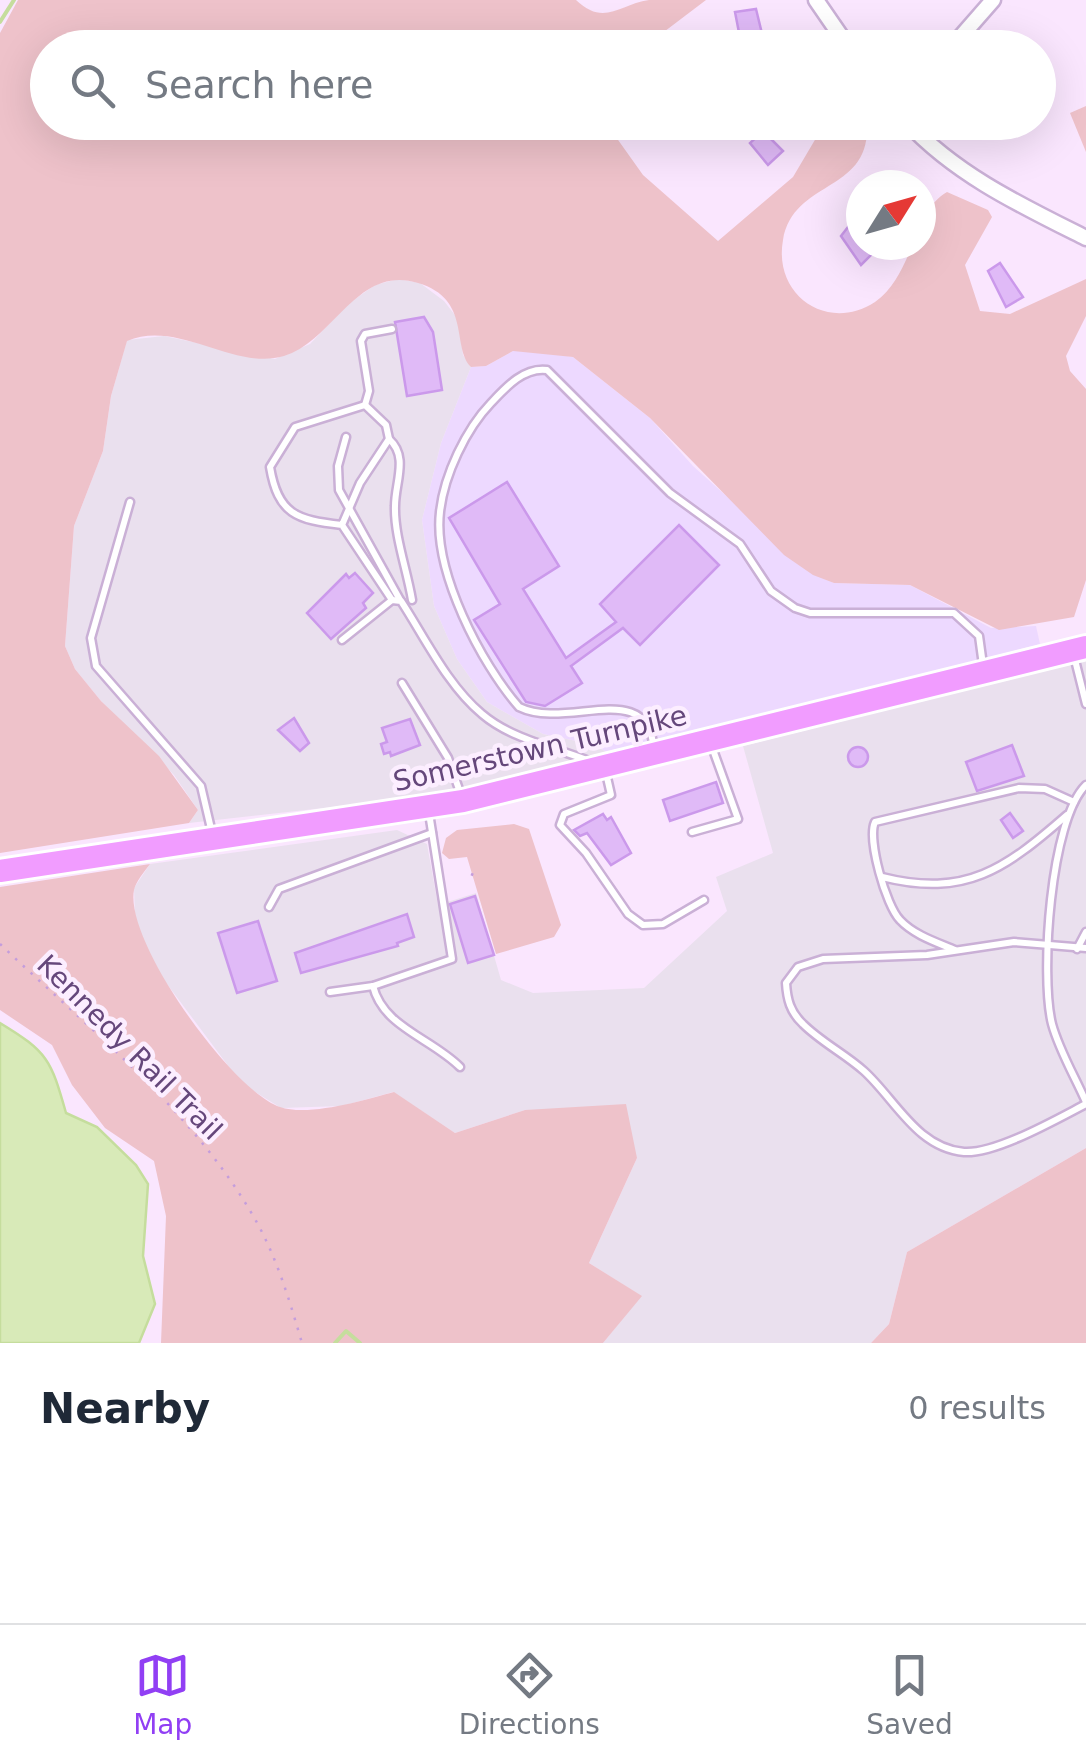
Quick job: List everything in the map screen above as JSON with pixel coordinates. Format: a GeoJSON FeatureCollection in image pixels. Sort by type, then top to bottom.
{"type":"FeatureCollection","features":[{"type":"Feature","properties":{"kind":"main road","name":"Somerstown Turnpike"},"geometry":{"type":"LineString","coordinates":[[0,871],[463,801],[1079,649]]}},
{"type":"Feature","properties":{"kind":"street"},"geometry":{"type":"LineString","coordinates":[[816,0],[837,30]]}},
{"type":"Feature","properties":{"kind":"street"},"geometry":{"type":"LineString","coordinates":[[967,30],[993,0]]}},
{"type":"Feature","properties":{"kind":"street"},"geometry":{"type":"LineString","coordinates":[[924,140],[974,177],[1086,238]]}},
{"type":"Feature","properties":{"kind":"lane"},"geometry":{"type":"LineString","coordinates":[[365,404],[369,391],[360,341],[365,334],[392,329]]}},
{"type":"Feature","properties":{"kind":"lane"},"geometry":{"type":"LineString","coordinates":[[654,755],[653,732],[644,716],[634,710],[611,709],[560,717],[519,707],[480,655],[464,618],[443,548],[440,512],[466,436],[482,412],[506,387],[536,368],[548,370],[670,492],[740,544],[783,601],[810,613],[954,614],[978,636],[984,672]]}},
{"type":"Feature","properties":{"kind":"lane"},"geometry":{"type":"LineString","coordinates":[[365,404],[386,425],[389,439],[398,447],[400,463],[394,508],[412,600]]}},
{"type":"Feature","properties":{"kind":"lane"},"geometry":{"type":"LineString","coordinates":[[365,404],[295,427],[270,466],[275,497],[295,515],[342,524],[444,668],[482,714],[526,738],[605,768],[611,795],[564,814],[560,825],[586,852],[628,914],[643,925],[663,924],[704,900]]}},
{"type":"Feature","properties":{"kind":"lane"},"geometry":{"type":"LineString","coordinates":[[346,437],[338,466],[339,490],[397,601]]}},
{"type":"Feature","properties":{"kind":"lane"},"geometry":{"type":"LineString","coordinates":[[342,524],[389,439]]}},
{"type":"Feature","properties":{"kind":"lane"},"geometry":{"type":"LineString","coordinates":[[130,502],[91,638],[96,666],[202,786],[210,806],[212,839]]}},
{"type":"Feature","properties":{"kind":"lane"},"geometry":{"type":"LineString","coordinates":[[342,640],[397,601]]}},
{"type":"Feature","properties":{"kind":"lane"},"geometry":{"type":"LineString","coordinates":[[1079,649],[1086,704]]}},
{"type":"Feature","properties":{"kind":"lane"},"geometry":{"type":"LineString","coordinates":[[402,684],[448,758],[463,801]]}},
{"type":"Feature","properties":{"kind":"lane"},"geometry":{"type":"LineString","coordinates":[[692,832],[738,819],[710,741]]}},
{"type":"Feature","properties":{"kind":"lane"},"geometry":{"type":"LineString","coordinates":[[1086,786],[1068,815],[1048,946],[1052,1024],[1086,1103],[1040,1128],[970,1153],[948,1150],[927,1138],[869,1076],[802,1024],[787,1003],[786,982],[798,967],[824,959],[1014,942],[1048,946],[1082,949],[1086,932]]}},
{"type":"Feature","properties":{"kind":"lane"},"geometry":{"type":"LineString","coordinates":[[957,950],[901,922],[873,846],[875,822],[1020,788],[1045,789],[1074,802]]}},
{"type":"Feature","properties":{"kind":"lane"},"geometry":{"type":"LineString","coordinates":[[330,992],[373,986],[452,959],[428,807]]}},
{"type":"Feature","properties":{"kind":"lane"},"geometry":{"type":"LineString","coordinates":[[882,877],[919,886],[956,885],[996,870],[1068,815]]}},
{"type":"Feature","properties":{"kind":"lane"},"geometry":{"type":"LineString","coordinates":[[269,907],[279,889],[432,832]]}},
{"type":"Feature","properties":{"kind":"lane"},"geometry":{"type":"LineString","coordinates":[[373,986],[388,1016],[424,1036],[460,1067]]}},
{"type":"Feature","properties":{"kind":"path"},"geometry":{"type":"LineString","coordinates":[[471,874],[480,878]]}},
{"type":"Feature","properties":{"kind":"path","name":"Kennedy Rail Trail"},"geometry":{"type":"LineString","coordinates":[[0,944],[158,1095],[211,1155],[252,1214],[284,1280],[302,1343]]}},
{"type":"Feature","properties":{"kind":"shaded area"},"geometry":{"type":"Polygon","coordinates":[[[18,0],[576,0],[586,8],[604,13],[649,0],[706,0],[666,30],[30,30],[30,140],[618,140],[643,175],[718,241],[793,177],[815,140],[866,140],[857,163],[815,194],[790,220],[782,260],[786,277],[807,303],[822,311],[857,310],[882,296],[906,260],[936,260],[936,200],[947,192],[988,210],[992,217],[965,265],[980,311],[1010,314],[1086,279],[1086,316],[1066,356],[1070,371],[1086,389],[1086,580],[1074,617],[999,630],[910,585],[834,583],[813,575],[784,555],[650,418],[573,357],[513,351],[486,366],[471,367],[453,311],[435,290],[418,283],[397,280],[378,284],[302,348],[284,356],[245,357],[166,336],[127,341],[111,396],[103,451],[74,526],[65,646],[75,669],[101,701],[159,756],[198,810],[189,823],[0,853],[0,33],[18,0]]]}},
{"type":"Feature","properties":{"kind":"shaded area"},"geometry":{"type":"Polygon","coordinates":[[[1086,106],[1086,152],[1070,113],[1086,106]]]}},
{"type":"Feature","properties":{"kind":"shaded area"},"geometry":{"type":"Polygon","coordinates":[[[398,279],[420,283],[444,301],[458,319],[463,355],[471,367],[441,443],[422,520],[434,606],[457,659],[487,702],[543,734],[595,745],[613,756],[432,796],[189,823],[198,810],[174,775],[101,701],[75,669],[65,646],[74,526],[103,451],[111,396],[127,340],[164,336],[275,359],[310,344],[348,304],[375,285],[398,279]]]}},
{"type":"Feature","properties":{"kind":"shaded area"},"geometry":{"type":"Polygon","coordinates":[[[513,351],[573,357],[650,418],[693,466],[813,574],[834,583],[910,585],[991,628],[1036,626],[1040,644],[613,756],[595,745],[543,734],[487,702],[457,659],[434,606],[422,520],[441,443],[471,367],[486,366],[513,351]]]}},
{"type":"Feature","properties":{"kind":"shaded area"},"geometry":{"type":"Polygon","coordinates":[[[1086,659],[1086,1148],[907,1252],[889,1324],[871,1343],[603,1343],[641,1296],[589,1263],[637,1158],[525,1110],[455,1133],[393,1092],[342,1106],[281,1108],[241,1083],[152,964],[135,917],[134,888],[150,864],[397,830],[427,844],[438,905],[476,893],[501,980],[533,993],[644,988],[727,911],[716,877],[773,853],[743,746],[1086,659]]]}},
{"type":"Feature","properties":{"kind":"shaded area"},"geometry":{"type":"Polygon","coordinates":[[[514,824],[529,829],[561,925],[554,937],[496,954],[467,857],[449,859],[442,853],[446,838],[457,830],[514,824]]]}},
{"type":"Feature","properties":{"kind":"shaded area"},"geometry":{"type":"Polygon","coordinates":[[[150,864],[134,890],[135,913],[163,977],[185,1012],[236,1074],[280,1107],[321,1109],[394,1092],[455,1133],[525,1110],[626,1104],[637,1158],[589,1263],[642,1296],[603,1343],[161,1343],[166,1216],[154,1161],[105,1128],[72,1085],[52,1045],[0,1010],[0,887],[150,864]]]}},
{"type":"Feature","properties":{"kind":"shaded area"},"geometry":{"type":"Polygon","coordinates":[[[0,1023],[45,1059],[66,1113],[97,1127],[136,1165],[148,1184],[143,1256],[155,1304],[139,1343],[0,1343],[0,1023]]]}},
{"type":"Feature","properties":{"kind":"shaded area"},"geometry":{"type":"Polygon","coordinates":[[[1086,1148],[1086,1343],[871,1343],[889,1324],[907,1252],[1086,1148]]]}},
{"type":"Feature","properties":{"kind":"building"},"geometry":{"type":"Polygon","coordinates":[[[756,9],[761,30],[738,30],[735,12],[756,9]]]}},
{"type":"Feature","properties":{"kind":"building"},"geometry":{"type":"Polygon","coordinates":[[[772,140],[783,151],[768,165],[750,143],[772,140]]]}},
{"type":"Feature","properties":{"kind":"building"},"geometry":{"type":"Polygon","coordinates":[[[1000,263],[1023,297],[1006,307],[988,271],[1000,263]]]}},
{"type":"Feature","properties":{"kind":"building"},"geometry":{"type":"Polygon","coordinates":[[[424,317],[433,332],[442,390],[407,396],[395,322],[424,317]]]}},
{"type":"Feature","properties":{"kind":"building"},"geometry":{"type":"Polygon","coordinates":[[[507,482],[559,566],[523,589],[566,658],[616,622],[600,604],[679,525],[719,565],[640,645],[623,628],[571,666],[582,683],[545,706],[526,702],[474,620],[500,604],[449,518],[507,482]]]}},
{"type":"Feature","properties":{"kind":"building"},"geometry":{"type":"Polygon","coordinates":[[[355,573],[373,593],[363,603],[366,608],[331,639],[307,613],[346,574],[349,578],[355,573]]]}},
{"type":"Feature","properties":{"kind":"building"},"geometry":{"type":"Polygon","coordinates":[[[294,718],[309,743],[300,751],[278,730],[294,718]]]}},
{"type":"Feature","properties":{"kind":"building"},"geometry":{"type":"Polygon","coordinates":[[[410,719],[420,745],[391,756],[390,752],[384,754],[381,744],[387,742],[382,728],[410,719]]]}},
{"type":"Feature","properties":{"kind":"building"},"geometry":{"type":"Polygon","coordinates":[[[1012,745],[1024,776],[977,791],[966,762],[1012,745]]]}},
{"type":"Feature","properties":{"kind":"building"},"geometry":{"type":"Polygon","coordinates":[[[858,747],[868,757],[858,767],[848,757],[858,747]]]}},
{"type":"Feature","properties":{"kind":"building"},"geometry":{"type":"Polygon","coordinates":[[[716,782],[723,803],[670,821],[663,800],[716,782]]]}},
{"type":"Feature","properties":{"kind":"building"},"geometry":{"type":"Polygon","coordinates":[[[1010,813],[1023,831],[1013,838],[1001,820],[1010,813]]]}},
{"type":"Feature","properties":{"kind":"building"},"geometry":{"type":"Polygon","coordinates":[[[603,814],[607,820],[611,817],[631,853],[611,865],[587,833],[580,836],[574,830],[603,814]]]}},
{"type":"Feature","properties":{"kind":"building"},"geometry":{"type":"Polygon","coordinates":[[[475,896],[494,955],[468,963],[450,904],[475,896]]]}},
{"type":"Feature","properties":{"kind":"building"},"geometry":{"type":"Polygon","coordinates":[[[407,914],[414,937],[397,943],[398,946],[301,973],[295,953],[407,914]]]}},
{"type":"Feature","properties":{"kind":"building"},"geometry":{"type":"Polygon","coordinates":[[[258,921],[277,981],[237,993],[218,933],[258,921]]]}},
{"type":"Feature","properties":{"kind":"waterway"},"geometry":{"type":"LineString","coordinates":[[0,22],[14,0]]}},
{"type":"Feature","properties":{"kind":"waterway"},"geometry":{"type":"LineString","coordinates":[[335,1343],[346,1331],[360,1343]]}}]}
